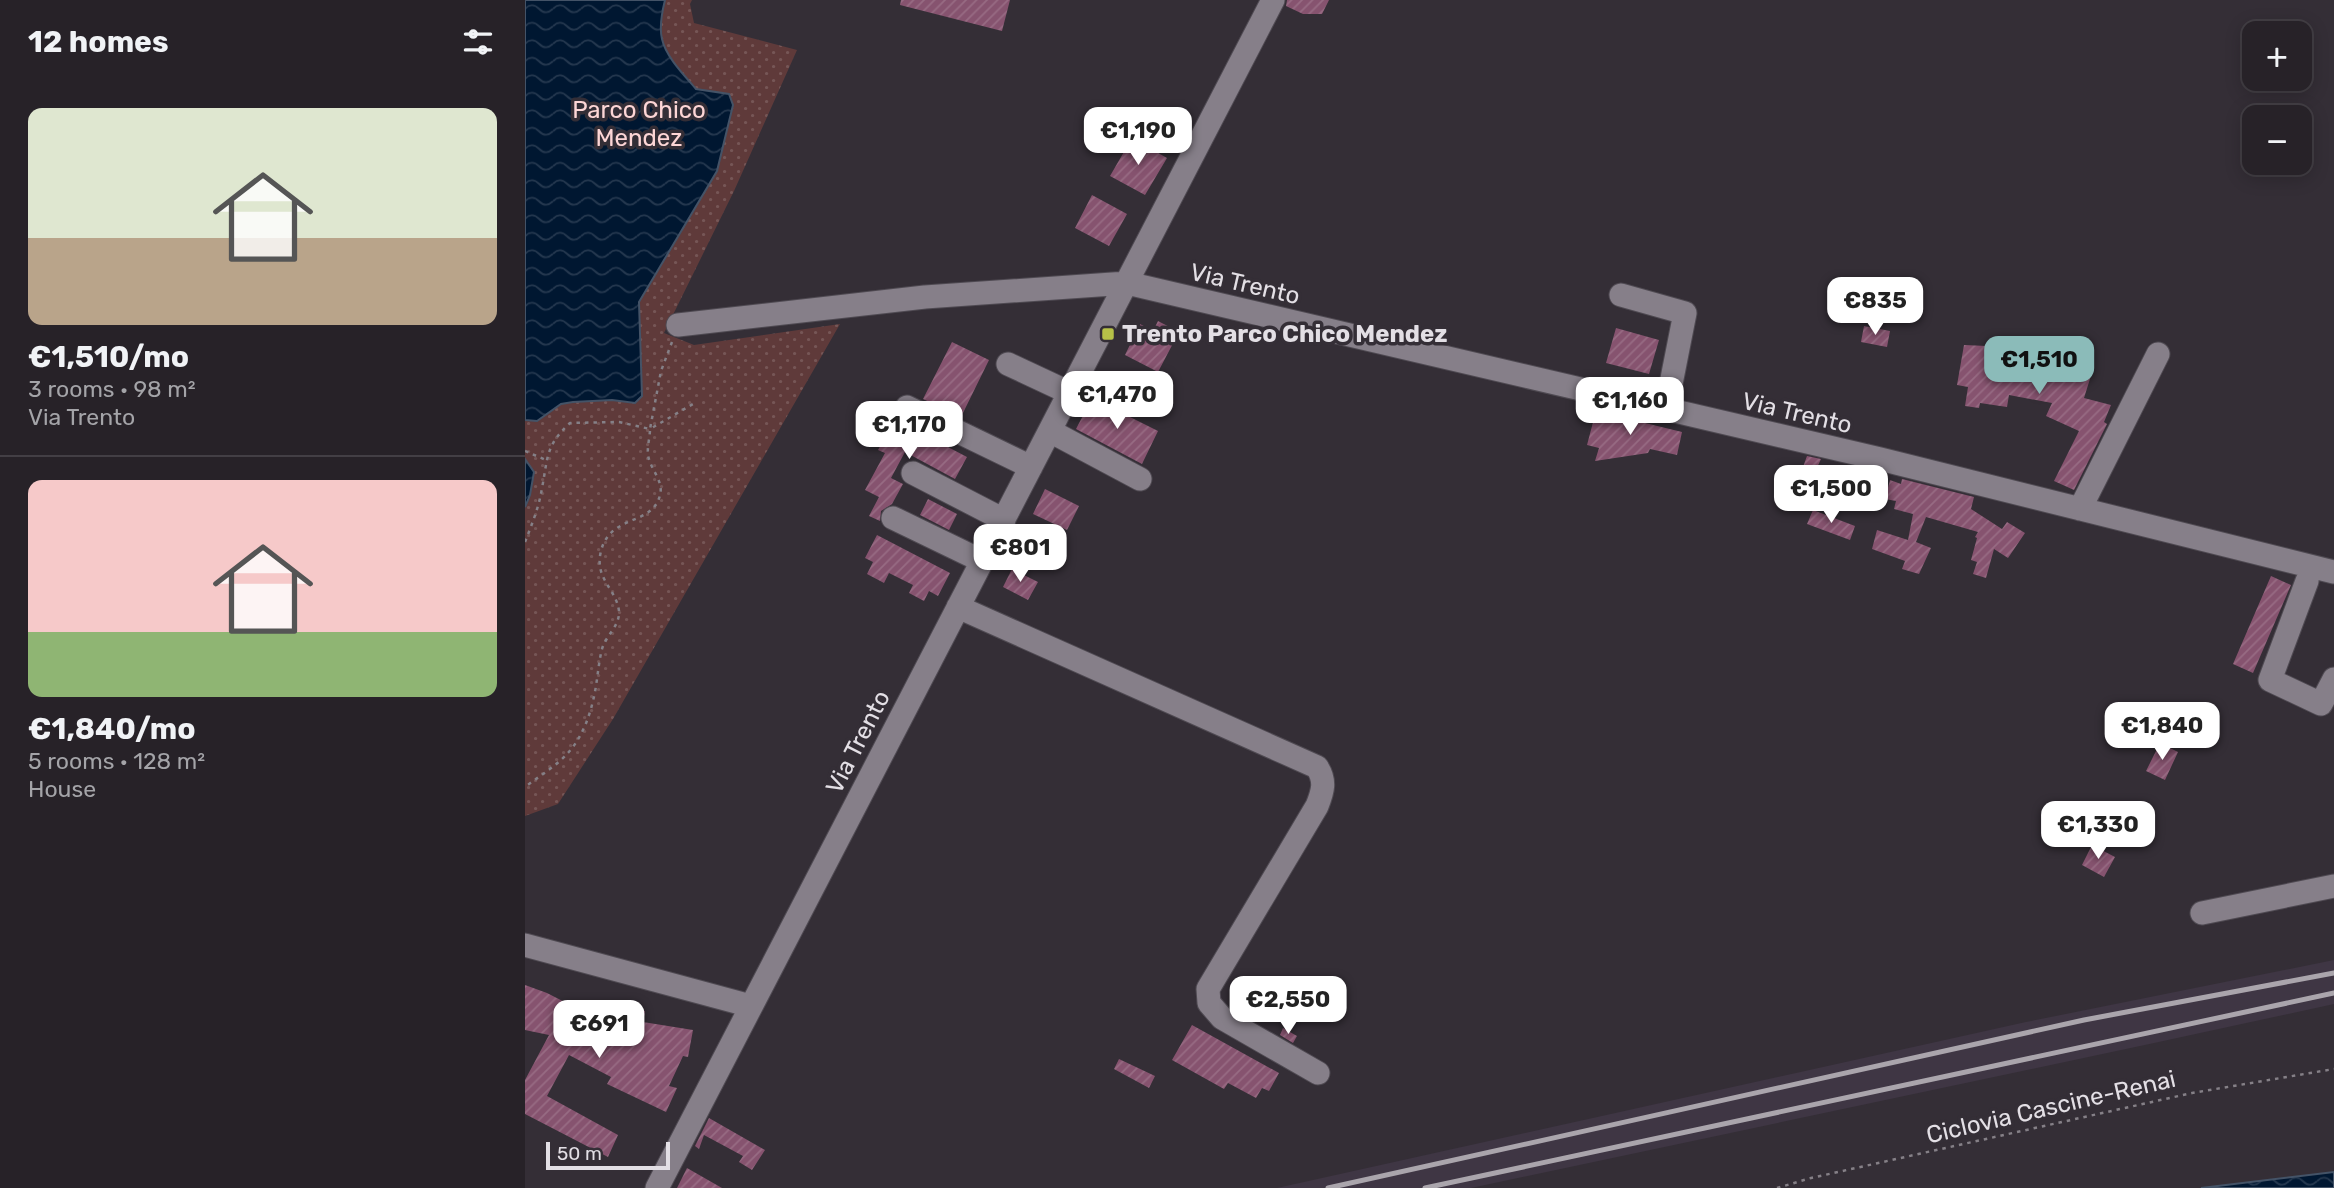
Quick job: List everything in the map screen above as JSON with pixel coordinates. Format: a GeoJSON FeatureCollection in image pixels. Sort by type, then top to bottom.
{"type":"FeatureCollection","features":[{"type":"Feature","properties":{"kind":"street","name":"Via Trento"},"geometry":{"type":"LineString","coordinates":[[657,1188],[1273,0]]}},
{"type":"Feature","properties":{"kind":"street","name":"Via Trento"},"geometry":{"type":"LineString","coordinates":[[1127,283],[1666,409],[2334,572]]}},
{"type":"Feature","properties":{"kind":"street"},"geometry":{"type":"LineString","coordinates":[[678,325],[925,297],[1127,283]]}},
{"type":"Feature","properties":{"kind":"street"},"geometry":{"type":"LineString","coordinates":[[1621,295],[1685,313],[1666,409]]}},
{"type":"Feature","properties":{"kind":"street"},"geometry":{"type":"LineString","coordinates":[[2080,509],[2158,354]]}},
{"type":"Feature","properties":{"kind":"street"},"geometry":{"type":"LineString","coordinates":[[1008,364],[1070,393]]}},
{"type":"Feature","properties":{"kind":"street"},"geometry":{"type":"LineString","coordinates":[[907,407],[1031,467]]}},
{"type":"Feature","properties":{"kind":"street"},"geometry":{"type":"LineString","coordinates":[[1050,431],[1140,479]]}},
{"type":"Feature","properties":{"kind":"street"},"geometry":{"type":"LineString","coordinates":[[913,473],[1004,520]]}},
{"type":"Feature","properties":{"kind":"street"},"geometry":{"type":"LineString","coordinates":[[895,525],[980,566]]}},
{"type":"Feature","properties":{"kind":"street"},"geometry":{"type":"LineString","coordinates":[[2307,580],[2270,680],[2327,706],[2334,679]]}},
{"type":"Feature","properties":{"kind":"street"},"geometry":{"type":"LineString","coordinates":[[958,607],[1317,767],[1323,777],[1323,790],[1317,806],[1208,989],[1209,1003],[1222,1018],[1318,1073]]}},
{"type":"Feature","properties":{"kind":"street"},"geometry":{"type":"LineString","coordinates":[[2202,913],[2334,886]]}},
{"type":"Feature","properties":{"kind":"street"},"geometry":{"type":"LineString","coordinates":[[525,945],[751,1006]]}},
{"type":"Feature","properties":{"kind":"path"},"geometry":{"type":"LineString","coordinates":[[525,787],[568,753],[587,722],[596,686],[599,659],[604,643],[617,624],[619,612],[616,600],[603,579],[600,552],[606,538],[619,525],[649,513],[661,492],[658,477],[648,457],[650,429],[661,371],[678,325]]}},
{"type":"Feature","properties":{"kind":"path"},"geometry":{"type":"LineString","coordinates":[[525,542],[543,488],[546,460],[555,436],[570,423],[619,422],[650,429],[693,404]]}},
{"type":"Feature","properties":{"kind":"path"},"geometry":{"type":"LineString","coordinates":[[525,451],[546,460]]}},
{"type":"Feature","properties":{"kind":"path","name":"Ciclovia Cascine-Renai"},"geometry":{"type":"LineString","coordinates":[[1777,1188],[1811,1178],[2192,1093],[2334,1069]]}},
{"type":"Feature","properties":{"kind":"shaded area"},"geometry":{"type":"Polygon","coordinates":[[[2334,960],[2334,1004],[2154,1043],[1471,1188],[1277,1188],[2026,1022],[2334,960]]]}},
{"type":"Feature","properties":{"kind":"green space","name":"Parco Chico Mendez"},"geometry":{"type":"Polygon","coordinates":[[[525,0],[692,0],[690,4],[694,23],[797,50],[734,191],[664,333],[694,345],[840,324],[613,719],[558,804],[525,816],[525,0]]]}},
{"type":"Feature","properties":{"kind":"water"},"geometry":{"type":"Polygon","coordinates":[[[525,0],[665,0],[661,34],[671,59],[696,89],[729,94],[733,105],[717,171],[639,302],[642,396],[635,403],[612,400],[561,404],[537,421],[525,420],[525,0]]]}},
{"type":"Feature","properties":{"kind":"water"},"geometry":{"type":"Polygon","coordinates":[[[525,459],[534,472],[525,507],[525,459]]]}},
{"type":"Feature","properties":{"kind":"water"},"geometry":{"type":"Polygon","coordinates":[[[2334,1172],[2334,1188],[2201,1188],[2334,1172]]]}},
{"type":"Feature","properties":{"kind":"building"},"geometry":{"type":"Polygon","coordinates":[[[901,0],[1010,0],[1002,31],[900,5],[901,0]]]}},
{"type":"Feature","properties":{"kind":"building"},"geometry":{"type":"Polygon","coordinates":[[[1287,0],[1329,0],[1322,14],[1303,14],[1286,6],[1287,0]]]}},
{"type":"Feature","properties":{"kind":"building"},"geometry":{"type":"Polygon","coordinates":[[[1132,138],[1167,158],[1145,195],[1110,176],[1132,138]]]}},
{"type":"Feature","properties":{"kind":"building"},"geometry":{"type":"Polygon","coordinates":[[[1092,195],[1127,214],[1109,246],[1075,228],[1092,195]]]}},
{"type":"Feature","properties":{"kind":"building"},"geometry":{"type":"Polygon","coordinates":[[[1158,321],[1179,332],[1158,372],[1125,355],[1140,324],[1153,331],[1158,321]]]}},
{"type":"Feature","properties":{"kind":"building"},"geometry":{"type":"Polygon","coordinates":[[[1864,326],[1890,331],[1887,347],[1861,342],[1864,326]]]}},
{"type":"Feature","properties":{"kind":"building"},"geometry":{"type":"Polygon","coordinates":[[[1616,328],[1659,340],[1649,374],[1606,363],[1616,328]]]}},
{"type":"Feature","properties":{"kind":"building"},"geometry":{"type":"Polygon","coordinates":[[[952,342],[989,360],[961,417],[923,399],[952,342]]]}},
{"type":"Feature","properties":{"kind":"building"},"geometry":{"type":"Polygon","coordinates":[[[1964,345],[1987,346],[2064,364],[2065,358],[2094,366],[2084,398],[2111,405],[2104,422],[2107,424],[2074,490],[2054,481],[2079,431],[2046,416],[2052,403],[2009,395],[2007,407],[1980,403],[1979,408],[1965,406],[1968,387],[1957,385],[1964,345]]]}},
{"type":"Feature","properties":{"kind":"building"},"geometry":{"type":"Polygon","coordinates":[[[1092,398],[1158,431],[1142,464],[1076,429],[1092,398]]]}},
{"type":"Feature","properties":{"kind":"building"},"geometry":{"type":"Polygon","coordinates":[[[1596,411],[1682,432],[1677,455],[1650,449],[1648,453],[1595,461],[1599,448],[1587,445],[1596,411]]]}},
{"type":"Feature","properties":{"kind":"building"},"geometry":{"type":"Polygon","coordinates":[[[896,418],[948,442],[946,446],[967,457],[955,479],[905,452],[891,478],[903,484],[892,504],[881,511],[880,521],[869,516],[879,497],[865,490],[885,453],[878,450],[896,418]]]}},
{"type":"Feature","properties":{"kind":"building"},"geometry":{"type":"Polygon","coordinates":[[[1807,456],[1821,459],[1815,472],[1803,467],[1807,456]]]}},
{"type":"Feature","properties":{"kind":"building"},"geometry":{"type":"Polygon","coordinates":[[[1844,465],[1875,472],[1867,494],[1837,487],[1844,465]]]}},
{"type":"Feature","properties":{"kind":"building"},"geometry":{"type":"Polygon","coordinates":[[[1902,479],[1974,497],[1971,509],[2002,529],[2007,522],[2025,533],[2008,558],[1994,549],[1986,578],[1973,574],[1977,562],[1971,560],[1978,532],[1926,517],[1916,542],[1931,548],[1919,574],[1902,569],[1905,561],[1872,549],[1877,530],[1908,540],[1913,514],[1894,509],[1896,501],[1885,499],[1890,480],[1901,484],[1902,479]]]}},
{"type":"Feature","properties":{"kind":"building"},"geometry":{"type":"Polygon","coordinates":[[[1045,489],[1079,506],[1067,530],[1033,514],[1045,489]]]}},
{"type":"Feature","properties":{"kind":"building"},"geometry":{"type":"Polygon","coordinates":[[[928,499],[957,514],[949,530],[920,515],[928,499]]]}},
{"type":"Feature","properties":{"kind":"building"},"geometry":{"type":"Polygon","coordinates":[[[1813,510],[1855,526],[1850,540],[1807,524],[1813,510]]]}},
{"type":"Feature","properties":{"kind":"building"},"geometry":{"type":"Polygon","coordinates":[[[877,535],[950,573],[938,596],[929,591],[924,601],[909,593],[913,585],[889,573],[884,583],[867,574],[873,562],[865,558],[877,535]]]}},
{"type":"Feature","properties":{"kind":"building"},"geometry":{"type":"Polygon","coordinates":[[[1012,569],[1038,582],[1028,600],[1003,587],[1012,569]]]}},
{"type":"Feature","properties":{"kind":"building"},"geometry":{"type":"Polygon","coordinates":[[[2271,576],[2291,585],[2253,673],[2233,664],[2271,576]]]}},
{"type":"Feature","properties":{"kind":"building"},"geometry":{"type":"Polygon","coordinates":[[[2160,743],[2178,752],[2165,780],[2146,771],[2160,743]]]}},
{"type":"Feature","properties":{"kind":"building"},"geometry":{"type":"Polygon","coordinates":[[[2092,845],[2115,857],[2104,877],[2082,865],[2092,845]]]}},
{"type":"Feature","properties":{"kind":"building"},"geometry":{"type":"Polygon","coordinates":[[[525,985],[588,1014],[590,1001],[645,1011],[643,1022],[693,1030],[688,1057],[683,1056],[669,1086],[677,1088],[666,1112],[607,1084],[611,1077],[569,1055],[547,1096],[618,1135],[608,1157],[525,1114],[525,1080],[549,1035],[525,1030],[525,985]]]}},
{"type":"Feature","properties":{"kind":"building"},"geometry":{"type":"Polygon","coordinates":[[[1192,1025],[1279,1073],[1269,1091],[1262,1088],[1256,1098],[1228,1083],[1224,1089],[1172,1060],[1192,1025]]]}},
{"type":"Feature","properties":{"kind":"building"},"geometry":{"type":"Polygon","coordinates":[[[1283,1028],[1297,1036],[1293,1043],[1280,1035],[1283,1028]]]}},
{"type":"Feature","properties":{"kind":"building"},"geometry":{"type":"Polygon","coordinates":[[[1119,1059],[1155,1076],[1149,1088],[1114,1069],[1119,1059]]]}},
{"type":"Feature","properties":{"kind":"building"},"geometry":{"type":"Polygon","coordinates":[[[709,1118],[765,1150],[752,1170],[739,1162],[743,1156],[704,1135],[699,1149],[695,1146],[709,1118]]]}},
{"type":"Feature","properties":{"kind":"building"},"geometry":{"type":"Polygon","coordinates":[[[687,1168],[722,1188],[677,1188],[687,1168]]]}},
{"type":"Feature","properties":{"kind":"railway"},"geometry":{"type":"LineString","coordinates":[[1328,1188],[2084,1020],[2334,973]]}},
{"type":"Feature","properties":{"kind":"railway"},"geometry":{"type":"LineString","coordinates":[[1425,1188],[2334,993]]}},
{"type":"Feature","properties":{"kind":"place","name":"Trento Parco Chico Mendez"},"geometry":{"type":"Point","coordinates":[1108,334]}}]}
